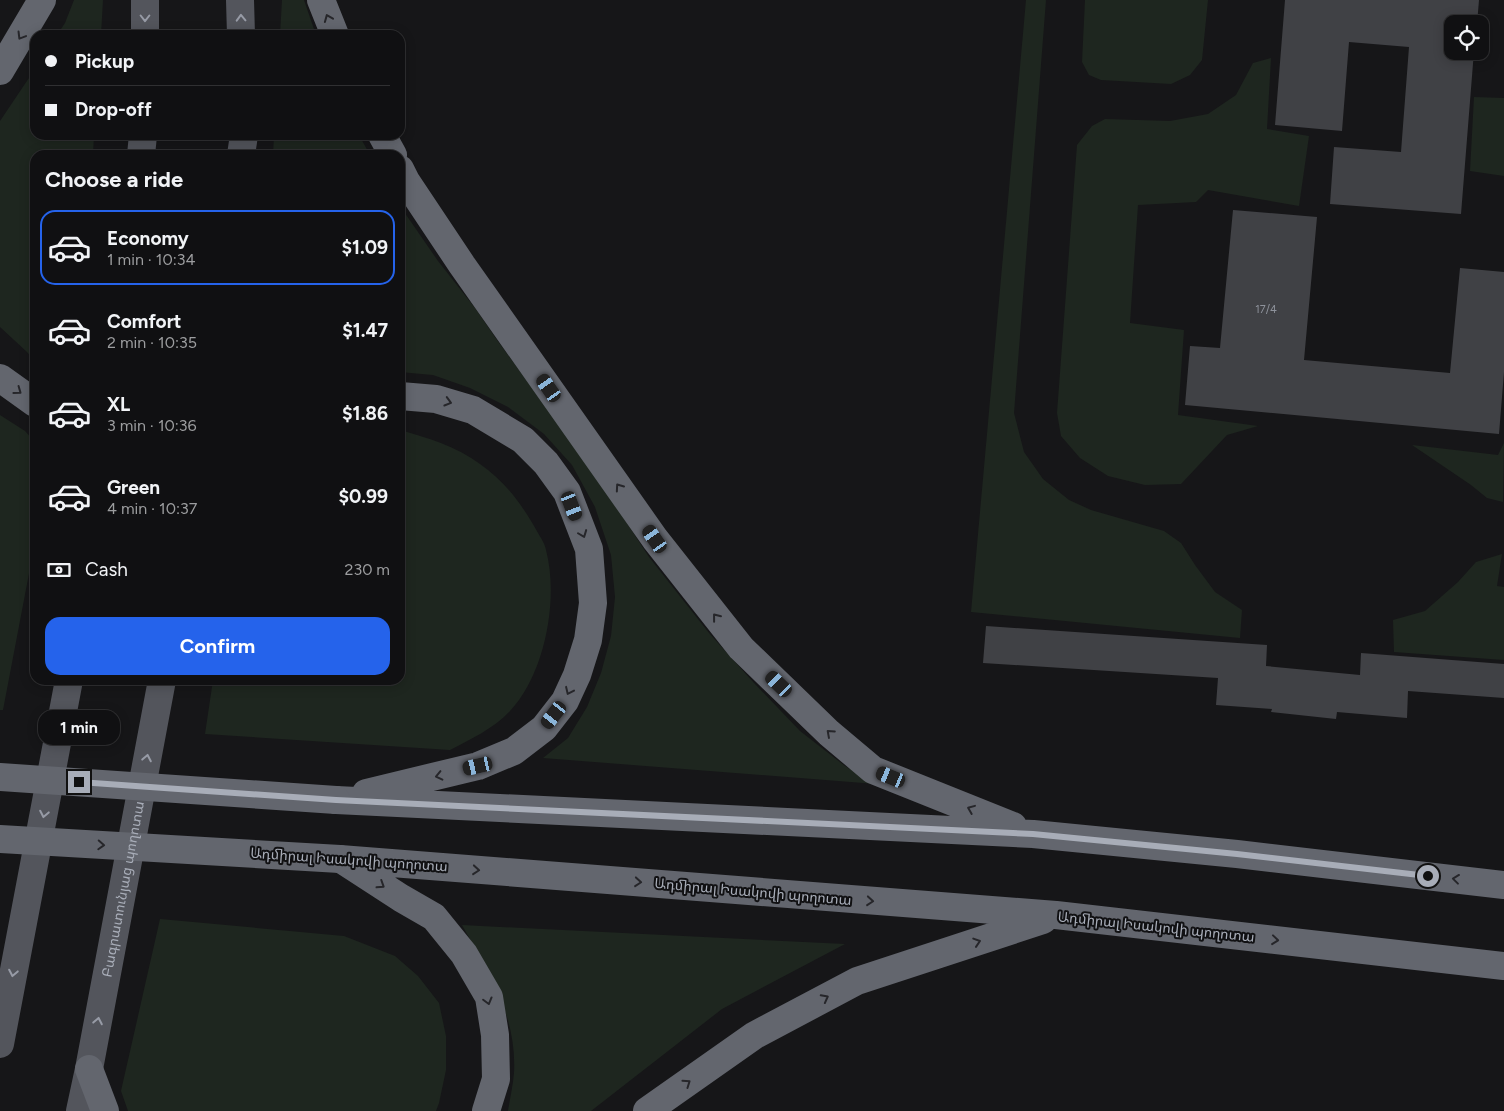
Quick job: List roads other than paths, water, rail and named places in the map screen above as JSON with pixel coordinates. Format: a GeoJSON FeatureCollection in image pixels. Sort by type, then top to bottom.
{"type":"FeatureCollection","features":[{"type":"Feature","properties":{"kind":"highway"},"geometry":{"type":"LineString","coordinates":[[0,71],[42,0]]}},
{"type":"Feature","properties":{"kind":"highway"},"geometry":{"type":"LineString","coordinates":[[321,0],[333,30]]}},
{"type":"Feature","properties":{"kind":"highway"},"geometry":{"type":"LineString","coordinates":[[405,179],[462,265],[655,539],[741,648],[830,733],[873,770],[1033,834]]}},
{"type":"Feature","properties":{"kind":"highway"},"geometry":{"type":"LineString","coordinates":[[0,378],[30,400]]}},
{"type":"Feature","properties":{"kind":"highway"},"geometry":{"type":"LineString","coordinates":[[336,800],[478,766],[514,751],[544,728],[565,701],[577,675],[588,640],[593,604],[589,549],[567,492],[546,463],[523,440],[473,410],[436,399],[405,396]]}},
{"type":"Feature","properties":{"kind":"highway"},"geometry":{"type":"LineString","coordinates":[[0,777],[336,800],[1033,834],[1237,854],[1504,885]]}},
{"type":"Feature","properties":{"kind":"highway","name":"Ադմիրալ Իսակովի պողոտա"},"geometry":{"type":"LineString","coordinates":[[0,839],[340,859],[1056,916],[1504,966]]}},
{"type":"Feature","properties":{"kind":"highway"},"geometry":{"type":"LineString","coordinates":[[340,859],[434,917],[464,954],[489,997],[495,1035],[496,1079],[486,1111]]}},
{"type":"Feature","properties":{"kind":"highway"},"geometry":{"type":"LineString","coordinates":[[647,1111],[755,1035],[856,981],[1056,916]]}},
{"type":"Feature","properties":{"kind":"highway"},"geometry":{"type":"LineString","coordinates":[[89,1069],[105,1111]]}},
{"type":"Feature","properties":{"kind":"main road"},"geometry":{"type":"LineString","coordinates":[[145,0],[145,30]]}},
{"type":"Feature","properties":{"kind":"main road"},"geometry":{"type":"LineString","coordinates":[[240,0],[241,30]]}},
{"type":"Feature","properties":{"kind":"main road"},"geometry":{"type":"LineString","coordinates":[[0,1044],[69,685]]}},
{"type":"Feature","properties":{"kind":"main road","name":"Բագրատունյաց պողոտա"},"geometry":{"type":"LineString","coordinates":[[80,1111],[161,685]]}}]}
